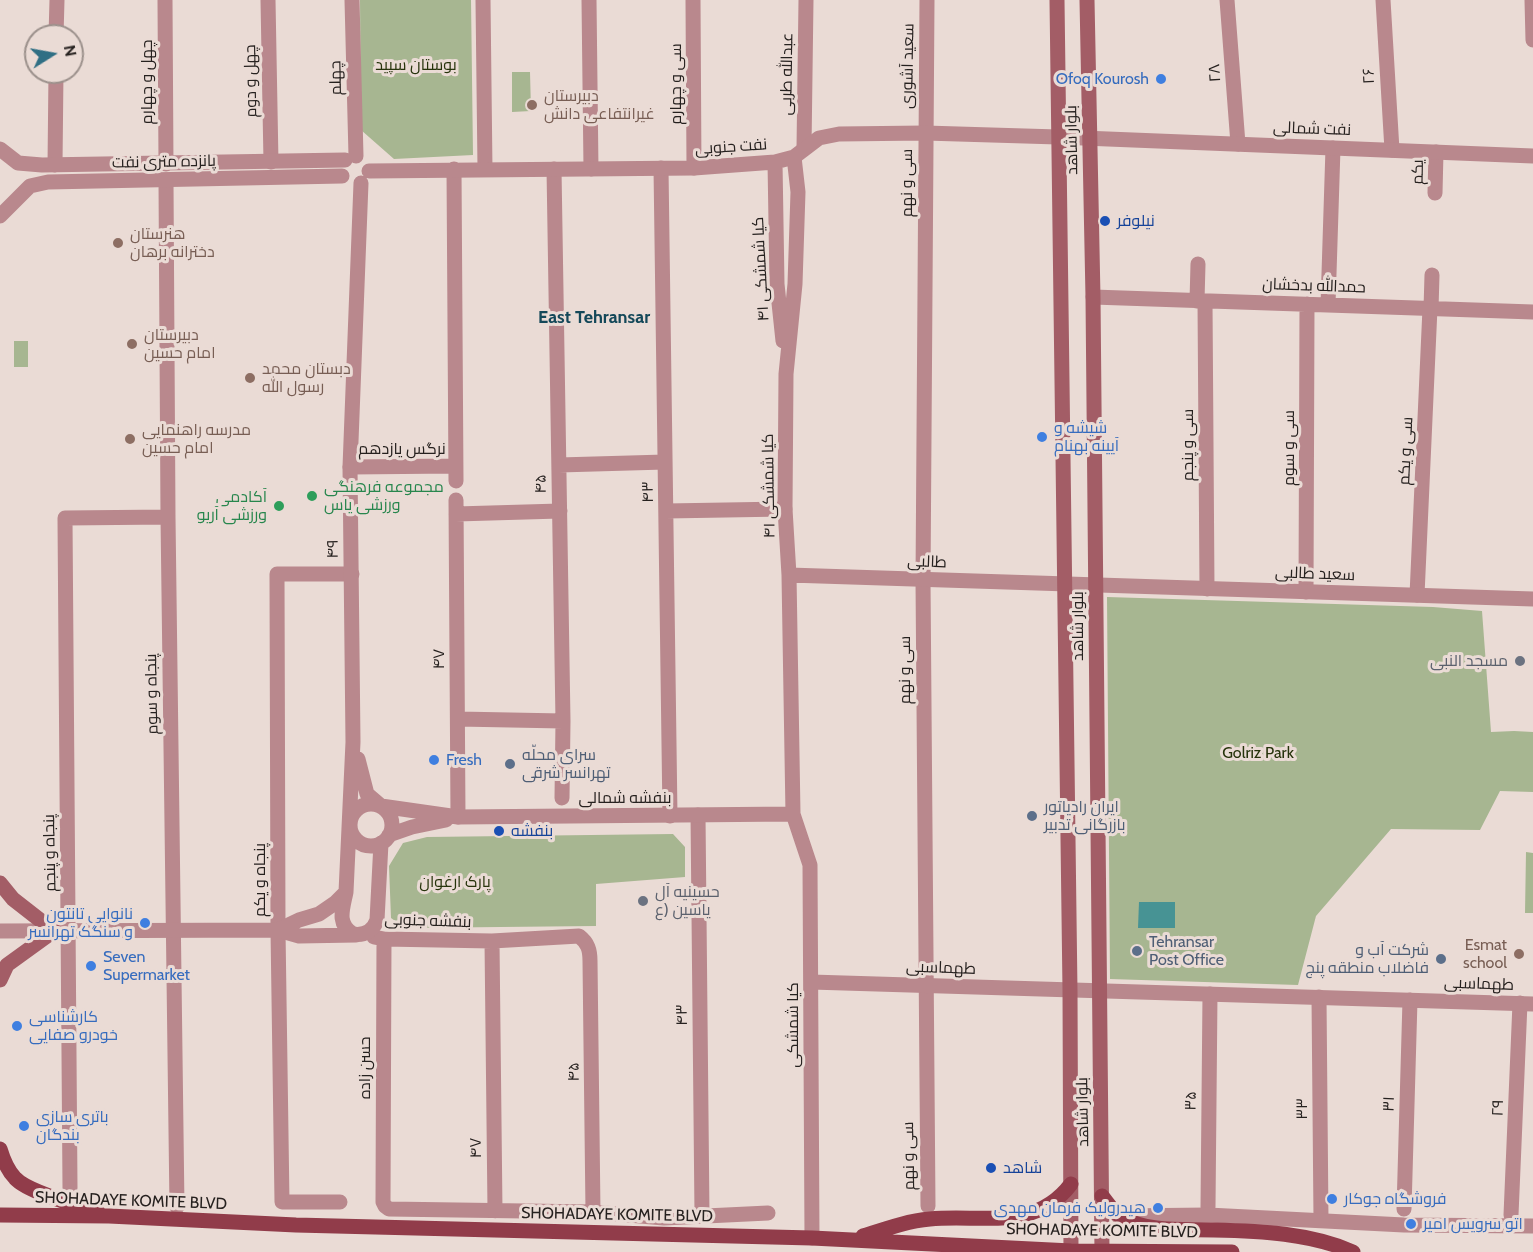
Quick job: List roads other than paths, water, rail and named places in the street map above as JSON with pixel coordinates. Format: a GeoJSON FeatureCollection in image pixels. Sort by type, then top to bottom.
{"type":"FeatureCollection","features":[{"type":"Feature","properties":{"kind":"main road","name":"بلوار شاهد"},"geometry":{"type":"LineString","coordinates":[[1057,0],[1070,990],[1071,1251]]}},
{"type":"Feature","properties":{"kind":"main road","name":"بلوار شاهد"},"geometry":{"type":"LineString","coordinates":[[1087,0],[1093,297],[1102,1251]]}},
{"type":"Feature","properties":{"kind":"main road"},"geometry":{"type":"LineString","coordinates":[[0,883],[13,899],[61,931],[7,965],[0,980]]}},
{"type":"Feature","properties":{"kind":"main road"},"geometry":{"type":"LineString","coordinates":[[0,1149],[15,1179],[23,1185],[109,1216]]}},
{"type":"Feature","properties":{"kind":"main road"},"geometry":{"type":"LineString","coordinates":[[854,1239],[899,1224],[929,1219],[994,1219],[1030,1213],[1053,1203],[1071,1184]]}},
{"type":"Feature","properties":{"kind":"main road"},"geometry":{"type":"LineString","coordinates":[[1102,1196],[1118,1215],[1152,1228],[1254,1231],[1308,1238],[1335,1244],[1353,1252]]}},
{"type":"Feature","properties":{"kind":"main road","name":"SHOHADAYE KOMITE BLVD"},"geometry":{"type":"LineString","coordinates":[[0,1215],[109,1216],[296,1225],[854,1239],[1071,1251],[1233,1252]]}},
{"type":"Feature","properties":{"kind":"street"},"geometry":{"type":"LineString","coordinates":[[56,24],[57,0]]}},
{"type":"Feature","properties":{"kind":"street","name":"چهل و چهارم"},"geometry":{"type":"LineString","coordinates":[[165,0],[166,181]]}},
{"type":"Feature","properties":{"kind":"street","name":"چهل و دوم"},"geometry":{"type":"LineString","coordinates":[[268,0],[270,178]]}},
{"type":"Feature","properties":{"kind":"street","name":"چهلم"},"geometry":{"type":"LineString","coordinates":[[352,0],[350,158],[342,165],[355,179]]}},
{"type":"Feature","properties":{"kind":"street"},"geometry":{"type":"LineString","coordinates":[[483,0],[485,169]]}},
{"type":"Feature","properties":{"kind":"street"},"geometry":{"type":"LineString","coordinates":[[589,0],[591,169]]}},
{"type":"Feature","properties":{"kind":"street","name":"سی و چهارم"},"geometry":{"type":"LineString","coordinates":[[693,0],[694,168]]}},
{"type":"Feature","properties":{"kind":"street","name":"عبدالله طربی"},"geometry":{"type":"LineString","coordinates":[[799,153],[806,0]]}},
{"type":"Feature","properties":{"kind":"street","name":"سعید آشوری"},"geometry":{"type":"LineString","coordinates":[[925,133],[927,0]]}},
{"type":"Feature","properties":{"kind":"street","name":"۲۸"},"geometry":{"type":"LineString","coordinates":[[1227,0],[1238,144]]}},
{"type":"Feature","properties":{"kind":"street","name":"۲۶"},"geometry":{"type":"LineString","coordinates":[[1383,0],[1392,150]]}},
{"type":"Feature","properties":{"kind":"street"},"geometry":{"type":"LineString","coordinates":[[1532,0],[1533,39]]}},
{"type":"Feature","properties":{"kind":"street"},"geometry":{"type":"LineString","coordinates":[[56,84],[56,182]]}},
{"type":"Feature","properties":{"kind":"street","name":"نفت جنوبی"},"geometry":{"type":"LineString","coordinates":[[355,179],[454,170],[694,168],[775,162],[799,153],[819,138],[838,134],[925,133],[1089,138]]}},
{"type":"Feature","properties":{"kind":"street","name":"سی و نهم"},"geometry":{"type":"LineString","coordinates":[[925,133],[922,580],[928,1206]]}},
{"type":"Feature","properties":{"kind":"street","name":"نفت شمالی"},"geometry":{"type":"LineString","coordinates":[[1089,138],[1533,156]]}},
{"type":"Feature","properties":{"kind":"street"},"geometry":{"type":"LineString","coordinates":[[1328,305],[1332,148]]}},
{"type":"Feature","properties":{"kind":"street","name":"پانزده متری نفت"},"geometry":{"type":"LineString","coordinates":[[0,149],[18,163],[55,165],[271,162],[350,158]]}},
{"type":"Feature","properties":{"kind":"street","name":"یکم"},"geometry":{"type":"LineString","coordinates":[[1435,194],[1436,152]]}},
{"type":"Feature","properties":{"kind":"street","name":"۴۱ کیا شمشکی"},"geometry":{"type":"LineString","coordinates":[[793,814],[789,575],[785,509],[786,374],[795,284],[799,153]]}},
{"type":"Feature","properties":{"kind":"street"},"geometry":{"type":"LineString","coordinates":[[350,158],[365,161],[355,179]]}},
{"type":"Feature","properties":{"kind":"street","name":"کیا شمشکی ۴۱"},"geometry":{"type":"LineString","coordinates":[[775,162],[777,284],[786,374]]}},
{"type":"Feature","properties":{"kind":"street","name":"۴۳"},"geometry":{"type":"LineString","coordinates":[[661,168],[670,816]]}},
{"type":"Feature","properties":{"kind":"street","name":"۴۵"},"geometry":{"type":"LineString","coordinates":[[555,169],[563,721],[562,798]]}},
{"type":"Feature","properties":{"kind":"street","name":"نرگس یازدهم"},"geometry":{"type":"LineString","coordinates":[[350,467],[455,474],[454,170]]}},
{"type":"Feature","properties":{"kind":"street","name":"پانزده متری نفت"},"geometry":{"type":"LineString","coordinates":[[0,216],[30,186],[48,182],[270,178],[355,179]]}},
{"type":"Feature","properties":{"kind":"street","name":"۴۹"},"geometry":{"type":"LineString","coordinates":[[353,742],[350,467],[356,283],[355,179]]}},
{"type":"Feature","properties":{"kind":"street","name":"پنجاه و سوم"},"geometry":{"type":"LineString","coordinates":[[166,181],[177,1207]]}},
{"type":"Feature","properties":{"kind":"street","name":"سی و پنجم"},"geometry":{"type":"LineString","coordinates":[[1198,264],[1201,301],[1207,589]]}},
{"type":"Feature","properties":{"kind":"street","name":"سی و یکم"},"geometry":{"type":"LineString","coordinates":[[1417,595],[1432,275]]}},
{"type":"Feature","properties":{"kind":"street","name":"حمدالله بدخشان"},"geometry":{"type":"LineString","coordinates":[[1093,297],[1533,312]]}},
{"type":"Feature","properties":{"kind":"street","name":"سی و سوم"},"geometry":{"type":"LineString","coordinates":[[1306,592],[1308,304]]}},
{"type":"Feature","properties":{"kind":"street"},"geometry":{"type":"LineString","coordinates":[[559,465],[665,462]]}},
{"type":"Feature","properties":{"kind":"street","name":"۴۷"},"geometry":{"type":"LineString","coordinates":[[458,818],[456,507],[560,511]]}},
{"type":"Feature","properties":{"kind":"street"},"geometry":{"type":"LineString","coordinates":[[666,511],[785,509]]}},
{"type":"Feature","properties":{"kind":"street","name":"پنجاه و پنجم"},"geometry":{"type":"LineString","coordinates":[[70,1188],[61,931],[65,518],[168,517]]}},
{"type":"Feature","properties":{"kind":"street","name":"پنجاه و یکم"},"geometry":{"type":"LineString","coordinates":[[339,1202],[282,1202],[278,930],[277,574],[352,574]]}},
{"type":"Feature","properties":{"kind":"street","name":"طالبی"},"geometry":{"type":"LineString","coordinates":[[789,575],[1096,585]]}},
{"type":"Feature","properties":{"kind":"street","name":"سعید طالبی"},"geometry":{"type":"LineString","coordinates":[[1096,585],[1533,599]]}},
{"type":"Feature","properties":{"kind":"street"},"geometry":{"type":"LineString","coordinates":[[458,719],[563,721]]}},
{"type":"Feature","properties":{"kind":"street"},"geometry":{"type":"LineString","coordinates":[[353,742],[367,794],[389,814],[392,825],[385,839],[377,920],[371,931],[359,935],[348,931],[342,920],[346,892],[353,742]]}},
{"type":"Feature","properties":{"kind":"street"},"geometry":{"type":"LineString","coordinates":[[381,806],[370,804],[360,807],[352,814],[349,825],[352,836],[360,843],[371,846],[385,839]]}},
{"type":"Feature","properties":{"kind":"street","name":"بنفشه شمالی"},"geometry":{"type":"LineString","coordinates":[[381,806],[458,818],[793,814]]}},
{"type":"Feature","properties":{"kind":"street","name":"کیا شمشکی"},"geometry":{"type":"LineString","coordinates":[[793,814],[810,865],[812,1238]]}},
{"type":"Feature","properties":{"kind":"street","name":"۴۳"},"geometry":{"type":"LineString","coordinates":[[698,815],[702,1215]]}},
{"type":"Feature","properties":{"kind":"street","name":"بنفشه شمالی"},"geometry":{"type":"LineString","coordinates":[[385,839],[412,827],[458,818]]}},
{"type":"Feature","properties":{"kind":"street","name":"بنفشه جنوبی"},"geometry":{"type":"LineString","coordinates":[[278,930],[298,920],[319,914],[346,892]]}},
{"type":"Feature","properties":{"kind":"street","name":"بنفشه جنوبی"},"geometry":{"type":"LineString","coordinates":[[0,931],[278,930],[298,936],[359,935],[384,939],[492,941],[579,936]]}},
{"type":"Feature","properties":{"kind":"street","name":"۴۵"},"geometry":{"type":"LineString","coordinates":[[579,936],[585,941],[590,952],[593,1212]]}},
{"type":"Feature","properties":{"kind":"street","name":"حسن زاده"},"geometry":{"type":"LineString","coordinates":[[384,939],[383,1202],[389,1209],[495,1211]]}},
{"type":"Feature","properties":{"kind":"street","name":"۴۷"},"geometry":{"type":"LineString","coordinates":[[492,941],[495,1211]]}},
{"type":"Feature","properties":{"kind":"street","name":"طهماسبی"},"geometry":{"type":"LineString","coordinates":[[811,982],[1526,1003]]}},
{"type":"Feature","properties":{"kind":"street","name":"۳۵"},"geometry":{"type":"LineString","coordinates":[[1208,1207],[1210,994]]}},
{"type":"Feature","properties":{"kind":"street","name":"۳۳"},"geometry":{"type":"LineString","coordinates":[[1319,997],[1321,1220]]}},
{"type":"Feature","properties":{"kind":"street","name":"۳۱"},"geometry":{"type":"LineString","coordinates":[[1404,1209],[1410,1000]]}},
{"type":"Feature","properties":{"kind":"street","name":"۲۹"},"geometry":{"type":"LineString","coordinates":[[1511,1215],[1526,1003]]}},
{"type":"Feature","properties":{"kind":"street"},"geometry":{"type":"LineString","coordinates":[[495,1211],[593,1212],[664,1218],[768,1213]]}},
{"type":"Feature","properties":{"kind":"street"},"geometry":{"type":"LineString","coordinates":[[1118,1215],[1208,1215],[1404,1225],[1533,1226]]}},
{"type":"Feature","properties":{"kind":"water"},"geometry":{"type":"Polygon","coordinates":[[[1139,902],[1175,902],[1175,928],[1138,928],[1139,902]]]}},
{"type":"Feature","properties":{"kind":"place","name":"Ofoq Kourosh"},"geometry":{"type":"Point","coordinates":[1161,79]}},
{"type":"Feature","properties":{"kind":"place","name":"دبیرستان غیرانتفاعی دانش"},"geometry":{"type":"Point","coordinates":[532,105]}},
{"type":"Feature","properties":{"kind":"place","name":"نیلوفر"},"geometry":{"type":"Point","coordinates":[1105,221]}},
{"type":"Feature","properties":{"kind":"place","name":"هنرستان دخترانه برهان"},"geometry":{"type":"Point","coordinates":[118,243]}},
{"type":"Feature","properties":{"kind":"place","name":"دبیرستان امام حسین"},"geometry":{"type":"Point","coordinates":[132,344]}},
{"type":"Feature","properties":{"kind":"place","name":"دبستان محمد رسول الله"},"geometry":{"type":"Point","coordinates":[250,378]}},
{"type":"Feature","properties":{"kind":"place","name":"شیشه و آیینه بهنام"},"geometry":{"type":"Point","coordinates":[1042,437]}},
{"type":"Feature","properties":{"kind":"place","name":"مدرسه راهنمایی امام حسین"},"geometry":{"type":"Point","coordinates":[130,439]}},
{"type":"Feature","properties":{"kind":"place","name":"مجموعه فرهنگی ورزشی یاس"},"geometry":{"type":"Point","coordinates":[312,496]}},
{"type":"Feature","properties":{"kind":"place","name":"آکادمی ورزشی آریو"},"geometry":{"type":"Point","coordinates":[279,506]}},
{"type":"Feature","properties":{"kind":"place","name":"مسجد النبی"},"geometry":{"type":"Point","coordinates":[1520,661]}},
{"type":"Feature","properties":{"kind":"place","name":"Fresh"},"geometry":{"type":"Point","coordinates":[434,760]}},
{"type":"Feature","properties":{"kind":"place","name":"سرای محلّه تهرانسر شرقی"},"geometry":{"type":"Point","coordinates":[510,764]}},
{"type":"Feature","properties":{"kind":"place","name":"ایران رادیاتور بازرگانی تدبیر"},"geometry":{"type":"Point","coordinates":[1032,816]}},
{"type":"Feature","properties":{"kind":"place","name":"بنفشه"},"geometry":{"type":"Point","coordinates":[499,831]}},
{"type":"Feature","properties":{"kind":"place","name":"حسینیه آل یاسین (ع"},"geometry":{"type":"Point","coordinates":[643,901]}},
{"type":"Feature","properties":{"kind":"place","name":"نانوایی تانتون و سنگک تهرانسر"},"geometry":{"type":"Point","coordinates":[145,923]}},
{"type":"Feature","properties":{"kind":"place","name":"Tehransar Post Office"},"geometry":{"type":"Point","coordinates":[1137,951]}},
{"type":"Feature","properties":{"kind":"place","name":"Esmat school"},"geometry":{"type":"Point","coordinates":[1519,954]}},
{"type":"Feature","properties":{"kind":"place","name":"شرکت آب و فاضلاب منطقه پنج"},"geometry":{"type":"Point","coordinates":[1441,959]}},
{"type":"Feature","properties":{"kind":"place","name":"Seven Supermarket"},"geometry":{"type":"Point","coordinates":[91,966]}},
{"type":"Feature","properties":{"kind":"place","name":"کارشناسی خودرو صفایی"},"geometry":{"type":"Point","coordinates":[17,1026]}},
{"type":"Feature","properties":{"kind":"place","name":"باتری سازی بندگان"},"geometry":{"type":"Point","coordinates":[24,1126]}},
{"type":"Feature","properties":{"kind":"place","name":"شاهد"},"geometry":{"type":"Point","coordinates":[991,1168]}},
{"type":"Feature","properties":{"kind":"place","name":"فروشگاه جوکار"},"geometry":{"type":"Point","coordinates":[1332,1199]}},
{"type":"Feature","properties":{"kind":"place","name":"هیدرولیک فرمان مهدی"},"geometry":{"type":"Point","coordinates":[1158,1208]}},
{"type":"Feature","properties":{"kind":"place","name":"اتو سرویس امیر"},"geometry":{"type":"Point","coordinates":[1411,1224]}},
{"type":"Feature","properties":{"kind":"district","name":"East Tehransar"},"geometry":{"type":"Point","coordinates":[594,318]}},
{"type":"Feature","properties":{"kind":"park label","name":"بوستان سپید"},"geometry":{"type":"Point","coordinates":[416,65]}},
{"type":"Feature","properties":{"kind":"park label","name":"Golriz Park"},"geometry":{"type":"Point","coordinates":[1258,753]}},
{"type":"Feature","properties":{"kind":"park label","name":"پارک ارغوان"},"geometry":{"type":"Point","coordinates":[455,882]}}]}
